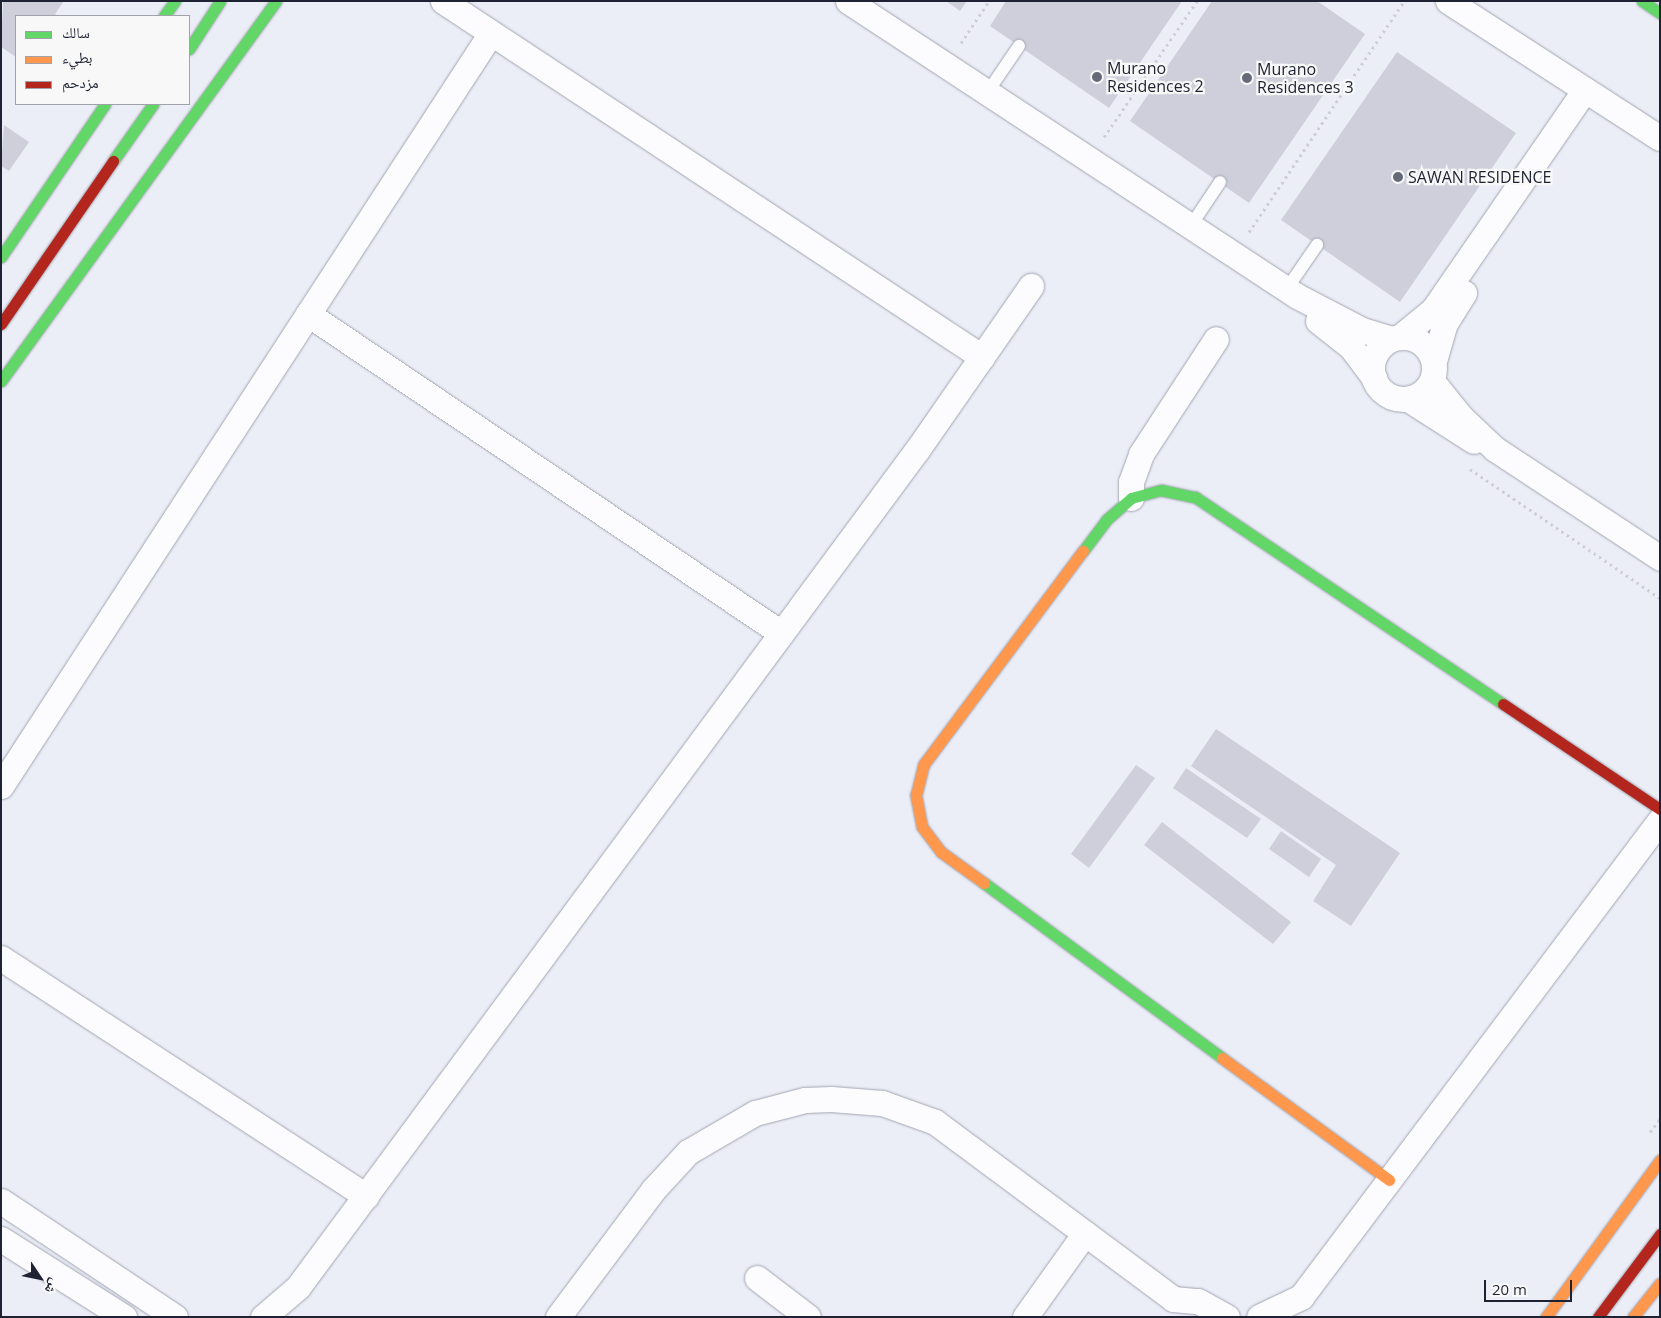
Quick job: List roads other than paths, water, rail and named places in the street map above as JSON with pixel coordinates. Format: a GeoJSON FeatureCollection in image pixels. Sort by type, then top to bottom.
{"type":"FeatureCollection","features":[{"type":"Feature","properties":{"kind":"street"},"geometry":{"type":"LineString","coordinates":[[165,15],[175,1]]}},
{"type":"Feature","properties":{"kind":"street"},"geometry":{"type":"LineString","coordinates":[[190,47],[220,1]]}},
{"type":"Feature","properties":{"kind":"street"},"geometry":{"type":"LineString","coordinates":[[1,382],[276,1]]}},
{"type":"Feature","properties":{"kind":"street"},"geometry":{"type":"LineString","coordinates":[[443,1],[982,357]]}},
{"type":"Feature","properties":{"kind":"street"},"geometry":{"type":"LineString","coordinates":[[848,1],[1291,293],[1362,330],[1425,345],[1433,371],[1461,417],[1495,449]]}},
{"type":"Feature","properties":{"kind":"street"},"geometry":{"type":"LineString","coordinates":[[1448,1],[1660,138]]}},
{"type":"Feature","properties":{"kind":"street"},"geometry":{"type":"LineString","coordinates":[[1642,1],[1660,13]]}},
{"type":"Feature","properties":{"kind":"street"},"geometry":{"type":"LineString","coordinates":[[1,786],[491,33]]}},
{"type":"Feature","properties":{"kind":"street"},"geometry":{"type":"LineString","coordinates":[[1374,378],[1374,360],[1396,338],[1433,310],[1586,90]]}},
{"type":"Feature","properties":{"kind":"street"},"geometry":{"type":"LineString","coordinates":[[1,257],[104,105]]}},
{"type":"Feature","properties":{"kind":"street"},"geometry":{"type":"LineString","coordinates":[[1,324],[152,105]]}},
{"type":"Feature","properties":{"kind":"street"},"geometry":{"type":"LineString","coordinates":[[1408,399],[1426,390],[1450,314],[1494,249],[1503,210]]}},
{"type":"Feature","properties":{"kind":"street"},"geometry":{"type":"LineString","coordinates":[[263,1317],[298,1287],[366,1196],[982,357],[1031,286]]}},
{"type":"Feature","properties":{"kind":"street"},"geometry":{"type":"LineString","coordinates":[[1291,293],[1314,317],[1351,347],[1387,395],[1408,399],[1449,428],[1495,449],[1660,558]]}},
{"type":"Feature","properties":{"kind":"street"},"geometry":{"type":"LineString","coordinates":[[308,314],[781,632]]}},
{"type":"Feature","properties":{"kind":"street"},"geometry":{"type":"LineString","coordinates":[[1130,498],[1131,482],[1141,454],[1216,340]]}},
{"type":"Feature","properties":{"kind":"street"},"geometry":{"type":"LineString","coordinates":[[1389,1180],[954,863],[930,840],[922,827],[916,795],[924,764],[1106,520],[1130,498],[1161,490],[1194,497],[1660,809]]}},
{"type":"Feature","properties":{"kind":"street"},"geometry":{"type":"LineString","coordinates":[[1259,1317],[1300,1307],[1389,1180],[1660,820]]}},
{"type":"Feature","properties":{"kind":"street"},"geometry":{"type":"LineString","coordinates":[[1,958],[366,1196]]}},
{"type":"Feature","properties":{"kind":"street"},"geometry":{"type":"LineString","coordinates":[[558,1317],[653,1190],[688,1152],[732,1124],[805,1100],[882,1103],[935,1122],[1085,1233],[1176,1308],[1198,1301],[1227,1317]]}},
{"type":"Feature","properties":{"kind":"street"},"geometry":{"type":"LineString","coordinates":[[1546,1317],[1660,1160]]}},
{"type":"Feature","properties":{"kind":"street"},"geometry":{"type":"LineString","coordinates":[[1,1201],[175,1317]]}},
{"type":"Feature","properties":{"kind":"street"},"geometry":{"type":"LineString","coordinates":[[1025,1317],[1085,1233]]}},
{"type":"Feature","properties":{"kind":"street"},"geometry":{"type":"LineString","coordinates":[[1598,1317],[1660,1234]]}},
{"type":"Feature","properties":{"kind":"street"},"geometry":{"type":"LineString","coordinates":[[1,1239],[124,1317]]}},
{"type":"Feature","properties":{"kind":"street"},"geometry":{"type":"LineString","coordinates":[[756,1278],[808,1317]]}},
{"type":"Feature","properties":{"kind":"street"},"geometry":{"type":"LineString","coordinates":[[1633,1317],[1660,1283]]}},
{"type":"Feature","properties":{"kind":"street"},"geometry":{"type":"LineString","coordinates":[[287,1317],[298,1287]]}},
{"type":"Feature","properties":{"kind":"lane"},"geometry":{"type":"LineString","coordinates":[[987,93],[1019,46]]}},
{"type":"Feature","properties":{"kind":"lane"},"geometry":{"type":"LineString","coordinates":[[1190,227],[1220,182]]}},
{"type":"Feature","properties":{"kind":"lane"},"geometry":{"type":"LineString","coordinates":[[1291,293],[1317,245]]}},
{"type":"Feature","properties":{"kind":"place","name":"Murano Residences 2"},"geometry":{"type":"Point","coordinates":[1097,77]}},
{"type":"Feature","properties":{"kind":"place","name":"Murano Residences 3"},"geometry":{"type":"Point","coordinates":[1247,78]}},
{"type":"Feature","properties":{"kind":"place","name":"SAWAN RESIDENCE"},"geometry":{"type":"Point","coordinates":[1398,177]}}]}
